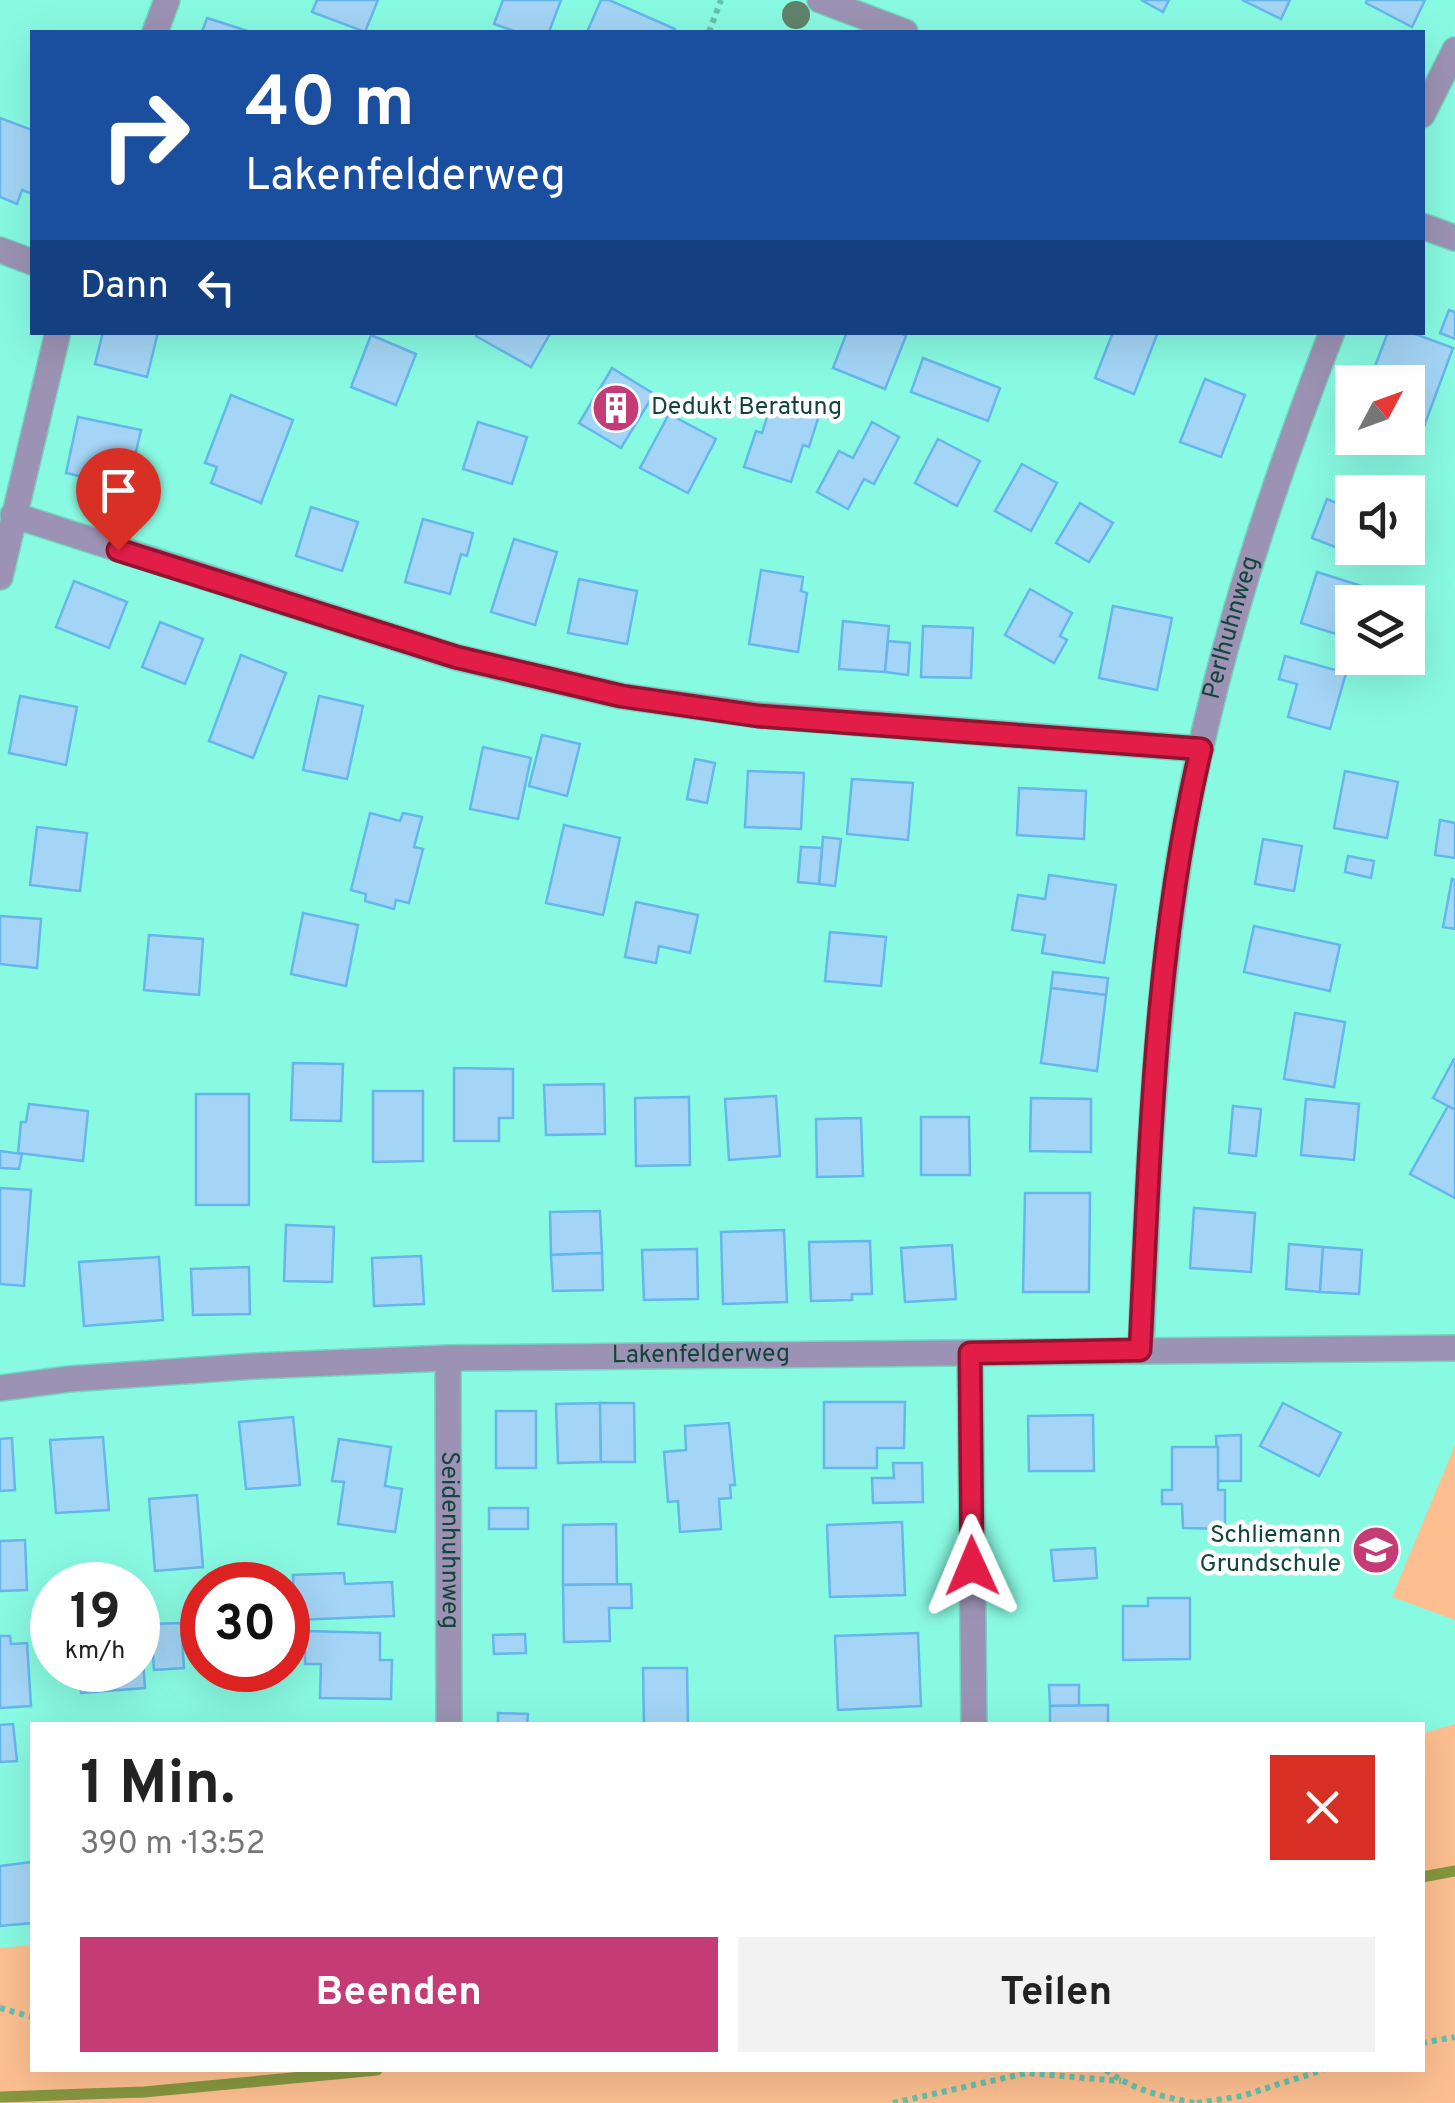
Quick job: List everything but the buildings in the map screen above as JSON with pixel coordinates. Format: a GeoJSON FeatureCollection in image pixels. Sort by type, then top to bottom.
{"type":"FeatureCollection","features":[{"type":"Feature","properties":{"kind":"street"},"geometry":{"type":"LineString","coordinates":[[156,30],[167,0]]}},
{"type":"Feature","properties":{"kind":"street"},"geometry":{"type":"LineString","coordinates":[[822,0],[900,30]]}},
{"type":"Feature","properties":{"kind":"street"},"geometry":{"type":"LineString","coordinates":[[1425,109],[1455,50]]}},
{"type":"Feature","properties":{"kind":"street"},"geometry":{"type":"LineString","coordinates":[[1425,227],[1455,238]]}},
{"type":"Feature","properties":{"kind":"street"},"geometry":{"type":"LineString","coordinates":[[0,250],[30,261]]}},
{"type":"Feature","properties":{"kind":"street"},"geometry":{"type":"LineString","coordinates":[[0,577],[57,335]]}},
{"type":"Feature","properties":{"kind":"street","name":"Perlhuhnweg"},"geometry":{"type":"LineString","coordinates":[[1140,1350],[1152,1090],[1174,891],[1201,749],[1235,620],[1284,458],[1331,335]]}},
{"type":"Feature","properties":{"kind":"street"},"geometry":{"type":"LineString","coordinates":[[13,515],[438,652],[621,696],[758,716],[1201,749]]}},
{"type":"Feature","properties":{"kind":"street","name":"Lakenfelderweg"},"geometry":{"type":"LineString","coordinates":[[0,1388],[69,1378],[448,1358],[1455,1348]]}},
{"type":"Feature","properties":{"kind":"street"},"geometry":{"type":"LineString","coordinates":[[970,1353],[974,1722]]}},
{"type":"Feature","properties":{"kind":"street","name":"Seidenhuhnweg"},"geometry":{"type":"LineString","coordinates":[[448,1358],[449,1722]]}},
{"type":"Feature","properties":{"kind":"path"},"geometry":{"type":"LineString","coordinates":[[710,30],[721,0]]}},
{"type":"Feature","properties":{"kind":"path"},"geometry":{"type":"LineString","coordinates":[[0,2008],[30,2016]]}},
{"type":"Feature","properties":{"kind":"path"},"geometry":{"type":"LineString","coordinates":[[1425,2042],[1455,2037]]}},
{"type":"Feature","properties":{"kind":"path"},"geometry":{"type":"LineString","coordinates":[[1109,2072],[1158,2095],[1196,2103],[1242,2096],[1317,2072]]}},
{"type":"Feature","properties":{"kind":"path"},"geometry":{"type":"LineString","coordinates":[[893,2103],[1026,2073],[1121,2081]]}},
{"type":"Feature","properties":{"kind":"shaded area"},"geometry":{"type":"Polygon","coordinates":[[[1455,1445],[1455,1620],[1392,1597],[1455,1445]]]}},
{"type":"Feature","properties":{"kind":"shaded area"},"geometry":{"type":"Polygon","coordinates":[[[1455,1724],[1455,2103],[0,2103],[0,1948],[30,1945],[30,2072],[1425,2072],[1425,1732],[1455,1724]]]}},
{"type":"Feature","properties":{"kind":"waterway"},"geometry":{"type":"LineString","coordinates":[[1425,1876],[1455,1871]]}},
{"type":"Feature","properties":{"kind":"waterway"},"geometry":{"type":"LineString","coordinates":[[0,2097],[144,2092],[356,2072]]}},
{"type":"Feature","properties":{"kind":"place","name":"Dedukt Beratung"},"geometry":{"type":"Point","coordinates":[616,408]}},
{"type":"Feature","properties":{"kind":"place","name":"Schliemann Grundschule"},"geometry":{"type":"Point","coordinates":[1376,1550]}},
{"type":"Feature","properties":{"kind":"route"},"geometry":{"type":"LineString","coordinates":[[118,550],[456,657],[621,696],[758,716],[1201,749],[1174,891],[1162,986],[1152,1090],[1140,1350],[970,1353],[972,1566]]}}]}
